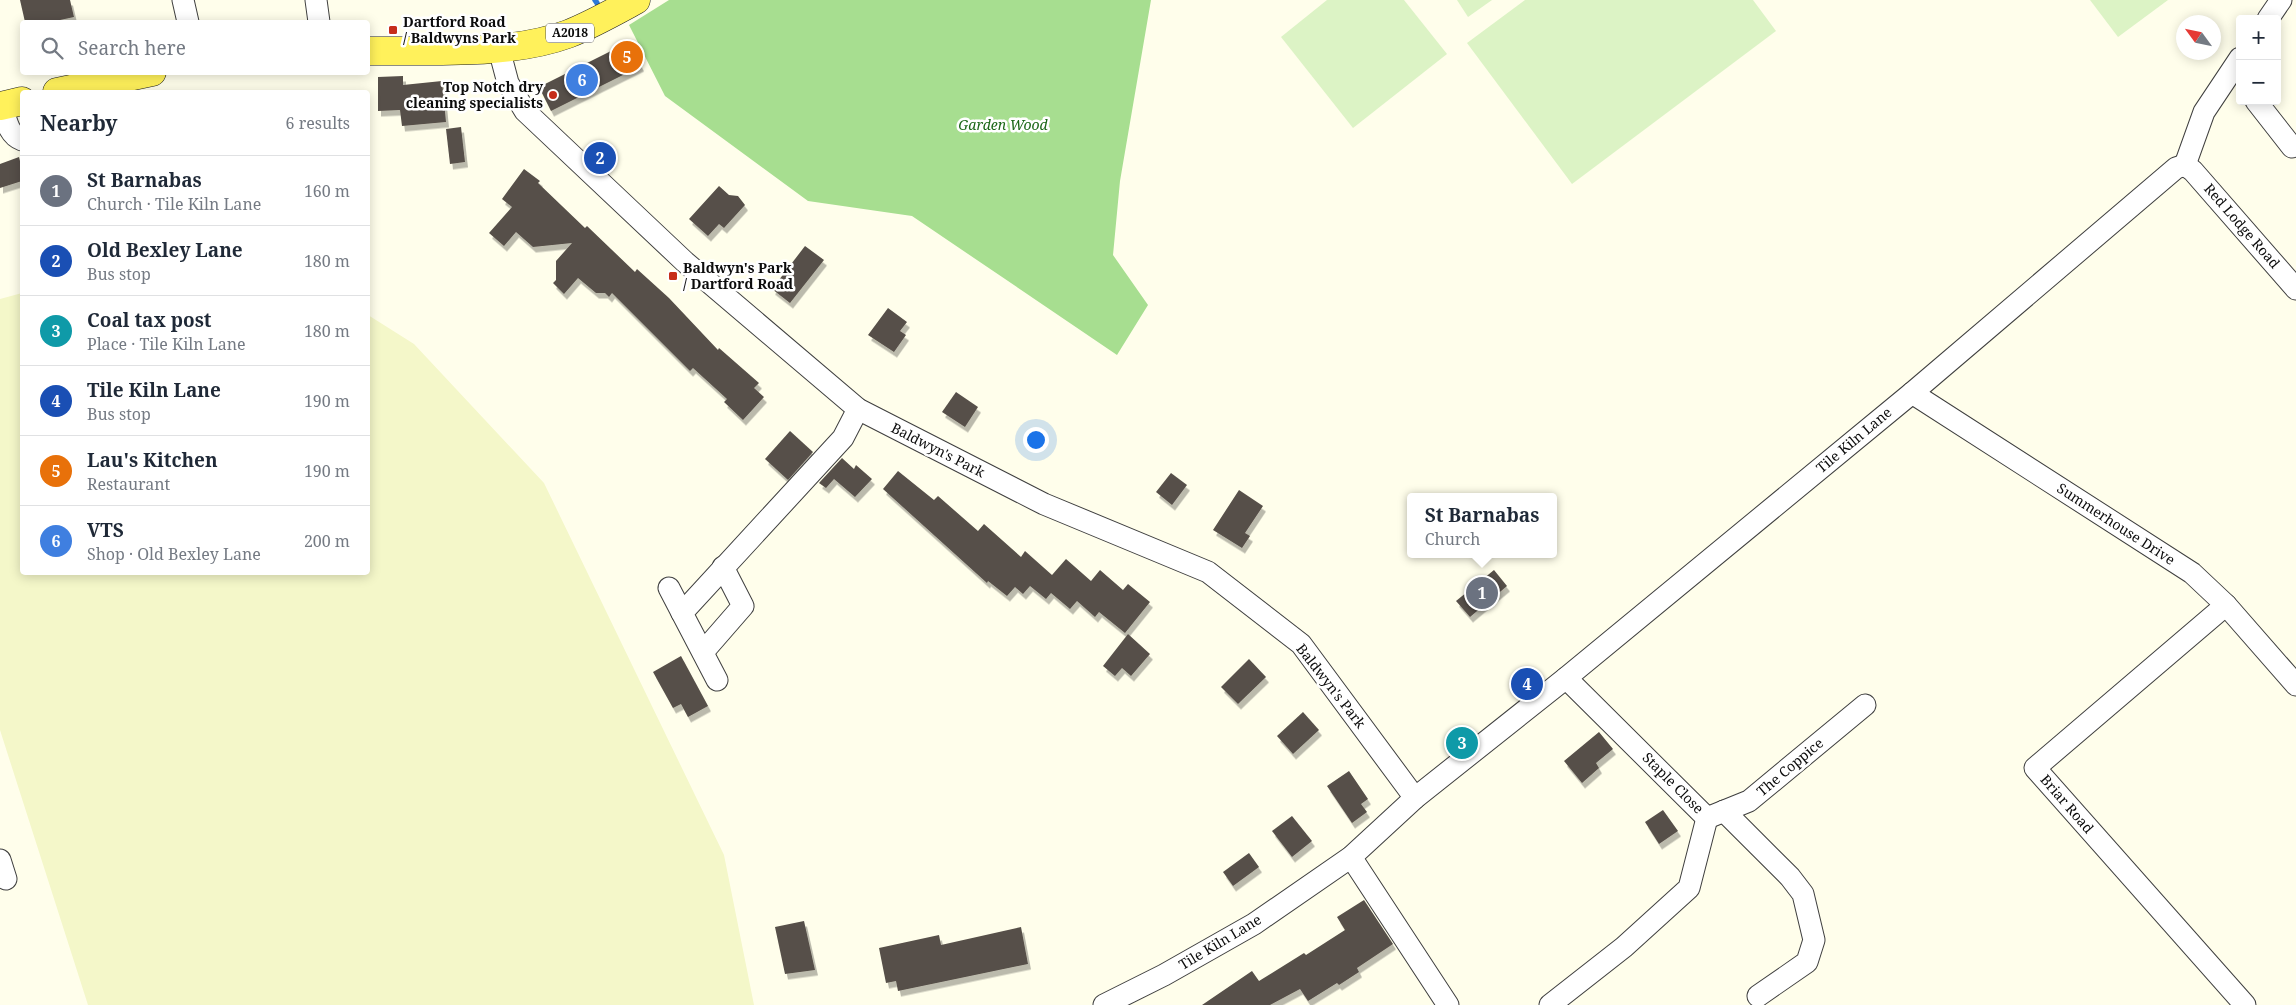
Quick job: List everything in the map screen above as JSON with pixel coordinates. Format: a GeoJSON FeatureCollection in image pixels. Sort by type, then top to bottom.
{"type":"FeatureCollection","features":[{"type":"Feature","properties":{"kind":"main road","name":"A2018"},"geometry":{"type":"LineString","coordinates":[[370,51],[500,49],[566,34],[606,17],[636,0]]}},
{"type":"Feature","properties":{"kind":"main road"},"geometry":{"type":"LineString","coordinates":[[78,90],[100,88],[142,75]]}},
{"type":"Feature","properties":{"kind":"street"},"geometry":{"type":"LineString","coordinates":[[182,0],[187,20]]}},
{"type":"Feature","properties":{"kind":"street"},"geometry":{"type":"LineString","coordinates":[[316,0],[319,20]]}},
{"type":"Feature","properties":{"kind":"street"},"geometry":{"type":"LineString","coordinates":[[2271,15],[2281,0]]}},
{"type":"Feature","properties":{"kind":"street","name":"Baldwyn's Park"},"geometry":{"type":"LineString","coordinates":[[500,49],[508,83],[525,111],[685,262],[858,408],[1044,504],[1208,572],[1301,644],[1415,798]]}},
{"type":"Feature","properties":{"kind":"street"},"geometry":{"type":"LineString","coordinates":[[2185,165],[2204,112],[2236,70]]}},
{"type":"Feature","properties":{"kind":"street"},"geometry":{"type":"LineString","coordinates":[[8,104],[10,131],[16,138],[20,139]]}},
{"type":"Feature","properties":{"kind":"street"},"geometry":{"type":"LineString","coordinates":[[2259,105],[2292,147]]}},
{"type":"Feature","properties":{"kind":"street","name":"Red Lodge Road"},"geometry":{"type":"LineString","coordinates":[[2185,165],[2194,171],[2296,288]]}},
{"type":"Feature","properties":{"kind":"street","name":"Tile Kiln Lane"},"geometry":{"type":"LineString","coordinates":[[1104,1005],[1164,975],[1254,924],[1351,857],[1415,798],[1566,678],[1912,392],[2176,168],[2185,165]]}},
{"type":"Feature","properties":{"kind":"street","name":"Summerhouse Drive"},"geometry":{"type":"LineString","coordinates":[[1912,392],[2192,573],[2226,605],[2296,685]]}},
{"type":"Feature","properties":{"kind":"street"},"geometry":{"type":"LineString","coordinates":[[682,613],[844,438],[858,408]]}},
{"type":"Feature","properties":{"kind":"street"},"geometry":{"type":"LineString","coordinates":[[703,652],[743,606],[723,567]]}},
{"type":"Feature","properties":{"kind":"street"},"geometry":{"type":"LineString","coordinates":[[668,588],[717,680]]}},
{"type":"Feature","properties":{"kind":"street","name":"Briar Road"},"geometry":{"type":"LineString","coordinates":[[2226,605],[2035,768],[2245,1005]]}},
{"type":"Feature","properties":{"kind":"street","name":"Staple Close"},"geometry":{"type":"LineString","coordinates":[[1550,1005],[1624,947],[1689,888],[1715,814],[1566,678]]}},
{"type":"Feature","properties":{"kind":"street","name":"The Coppice"},"geometry":{"type":"LineString","coordinates":[[1715,814],[1749,801],[1865,705]]}},
{"type":"Feature","properties":{"kind":"street"},"geometry":{"type":"LineString","coordinates":[[1715,814],[1790,877],[1803,894],[1814,940],[1807,962],[1758,996]]}},
{"type":"Feature","properties":{"kind":"street"},"geometry":{"type":"LineString","coordinates":[[1351,857],[1448,1005]]}},
{"type":"Feature","properties":{"kind":"green space","name":"Garden Wood"},"geometry":{"type":"Polygon","coordinates":[[[669,0],[1151,0],[1120,181],[1113,255],[1148,305],[1117,355],[912,216],[808,201],[665,96],[629,25],[669,0]]]}},
{"type":"Feature","properties":{"kind":"green space"},"geometry":{"type":"Polygon","coordinates":[[[1327,0],[1404,0],[1447,54],[1353,128],[1281,37],[1327,0]]]}},
{"type":"Feature","properties":{"kind":"green space"},"geometry":{"type":"Polygon","coordinates":[[[1457,0],[1492,0],[1468,17],[1457,0]]]}},
{"type":"Feature","properties":{"kind":"green space"},"geometry":{"type":"Polygon","coordinates":[[[1525,0],[1753,0],[1776,31],[1572,184],[1467,43],[1525,0]]]}},
{"type":"Feature","properties":{"kind":"green space"},"geometry":{"type":"Polygon","coordinates":[[[2090,0],[2168,0],[2118,37],[2090,0]]]}},
{"type":"Feature","properties":{"kind":"green space"},"geometry":{"type":"Polygon","coordinates":[[[20,294],[20,575],[370,575],[370,316],[414,344],[544,483],[724,855],[754,1005],[88,1005],[0,730],[0,299],[20,294]]]}},
{"type":"Feature","properties":{"kind":"building"},"geometry":{"type":"Polygon","coordinates":[[[20,0],[70,0],[74,17],[60,20],[25,20],[20,0]]]}},
{"type":"Feature","properties":{"kind":"building"},"geometry":{"type":"Polygon","coordinates":[[[629,42],[641,66],[551,111],[539,87],[629,42]]]}},
{"type":"Feature","properties":{"kind":"building"},"geometry":{"type":"Polygon","coordinates":[[[403,76],[403,85],[442,81],[446,122],[402,126],[400,110],[378,111],[378,77],[403,76]]]}},
{"type":"Feature","properties":{"kind":"building"},"geometry":{"type":"Polygon","coordinates":[[[461,127],[465,162],[450,164],[446,129],[461,127]]]}},
{"type":"Feature","properties":{"kind":"building"},"geometry":{"type":"Polygon","coordinates":[[[19,157],[20,182],[0,188],[0,164],[19,157]]]}},
{"type":"Feature","properties":{"kind":"building"},"geometry":{"type":"Polygon","coordinates":[[[524,169],[540,181],[538,183],[585,228],[587,226],[635,272],[637,269],[669,298],[718,350],[719,348],[759,383],[754,388],[764,397],[743,420],[724,402],[727,399],[693,368],[690,371],[612,293],[609,297],[605,293],[596,293],[578,278],[564,294],[553,283],[556,280],[556,261],[572,243],[533,247],[516,232],[504,246],[489,233],[512,207],[502,199],[524,169]]]}},
{"type":"Feature","properties":{"kind":"building"},"geometry":{"type":"Polygon","coordinates":[[[719,186],[729,195],[738,196],[745,205],[724,228],[719,224],[708,236],[689,219],[719,186]]]}},
{"type":"Feature","properties":{"kind":"building"},"geometry":{"type":"Polygon","coordinates":[[[805,246],[824,260],[790,303],[772,289],[805,246]]]}},
{"type":"Feature","properties":{"kind":"building"},"geometry":{"type":"Polygon","coordinates":[[[888,308],[907,322],[900,331],[906,335],[894,352],[868,335],[888,308]]]}},
{"type":"Feature","properties":{"kind":"building"},"geometry":{"type":"Polygon","coordinates":[[[956,392],[978,407],[965,427],[942,412],[956,392]]]}},
{"type":"Feature","properties":{"kind":"building"},"geometry":{"type":"Polygon","coordinates":[[[790,431],[813,452],[788,480],[765,459],[790,431]]]}},
{"type":"Feature","properties":{"kind":"building"},"geometry":{"type":"Polygon","coordinates":[[[842,458],[854,469],[856,465],[872,479],[855,497],[834,479],[826,488],[819,483],[842,458]]]}},
{"type":"Feature","properties":{"kind":"building"},"geometry":{"type":"Polygon","coordinates":[[[898,471],[934,500],[938,496],[978,531],[984,524],[1021,557],[1025,551],[1052,575],[1066,559],[1091,581],[1100,570],[1123,590],[1128,584],[1150,602],[1125,633],[1099,612],[1095,617],[1077,601],[1070,609],[1051,593],[1046,599],[1030,586],[1023,594],[1015,587],[1007,596],[988,581],[987,583],[883,489],[898,471]]]}},
{"type":"Feature","properties":{"kind":"building"},"geometry":{"type":"Polygon","coordinates":[[[1171,473],[1187,485],[1172,505],[1156,492],[1171,473]]]}},
{"type":"Feature","properties":{"kind":"building"},"geometry":{"type":"Polygon","coordinates":[[[1239,490],[1263,506],[1245,533],[1250,536],[1242,548],[1213,530],[1239,490]]]}},
{"type":"Feature","properties":{"kind":"building"},"geometry":{"type":"Polygon","coordinates":[[[1494,570],[1507,586],[1470,617],[1456,601],[1494,570]]]}},
{"type":"Feature","properties":{"kind":"building"},"geometry":{"type":"Polygon","coordinates":[[[1128,634],[1150,654],[1131,676],[1122,668],[1115,676],[1103,666],[1128,634]]]}},
{"type":"Feature","properties":{"kind":"building"},"geometry":{"type":"Polygon","coordinates":[[[681,656],[708,706],[688,717],[681,704],[673,708],[653,672],[681,656]]]}},
{"type":"Feature","properties":{"kind":"building"},"geometry":{"type":"Polygon","coordinates":[[[1249,659],[1266,677],[1238,704],[1221,687],[1249,659]]]}},
{"type":"Feature","properties":{"kind":"building"},"geometry":{"type":"Polygon","coordinates":[[[1303,712],[1319,730],[1293,754],[1277,736],[1303,712]]]}},
{"type":"Feature","properties":{"kind":"building"},"geometry":{"type":"Polygon","coordinates":[[[1599,732],[1613,749],[1596,763],[1599,768],[1582,783],[1564,761],[1599,732]]]}},
{"type":"Feature","properties":{"kind":"building"},"geometry":{"type":"Polygon","coordinates":[[[1349,771],[1368,799],[1361,804],[1367,812],[1352,823],[1327,786],[1349,771]]]}},
{"type":"Feature","properties":{"kind":"building"},"geometry":{"type":"Polygon","coordinates":[[[1663,810],[1678,831],[1659,844],[1645,822],[1663,810]]]}},
{"type":"Feature","properties":{"kind":"building"},"geometry":{"type":"Polygon","coordinates":[[[1292,816],[1312,841],[1292,857],[1272,831],[1292,816]]]}},
{"type":"Feature","properties":{"kind":"building"},"geometry":{"type":"Polygon","coordinates":[[[1249,853],[1259,867],[1233,886],[1223,872],[1249,853]]]}},
{"type":"Feature","properties":{"kind":"building"},"geometry":{"type":"Polygon","coordinates":[[[1364,900],[1393,944],[1357,968],[1359,972],[1339,985],[1337,983],[1308,1001],[1300,989],[1270,1005],[1202,1005],[1252,971],[1259,981],[1304,953],[1306,955],[1345,930],[1337,917],[1364,900]]]}},
{"type":"Feature","properties":{"kind":"building"},"geometry":{"type":"Polygon","coordinates":[[[804,921],[815,970],[785,974],[775,927],[804,921]]]}},
{"type":"Feature","properties":{"kind":"building"},"geometry":{"type":"Polygon","coordinates":[[[1021,927],[1028,964],[898,991],[896,981],[886,983],[879,948],[939,935],[941,945],[1021,927]]]}},
{"type":"Feature","properties":{"kind":"place","name":"Dartford Road / Baldwyns Park"},"geometry":{"type":"Point","coordinates":[393,30]}},
{"type":"Feature","properties":{"kind":"place","name":"Lau's Kitchen"},"geometry":{"type":"Point","coordinates":[627,57]}},
{"type":"Feature","properties":{"kind":"place","name":"VTS"},"geometry":{"type":"Point","coordinates":[582,80]}},
{"type":"Feature","properties":{"kind":"place","name":"Top Notch dry cleaning specialists"},"geometry":{"type":"Point","coordinates":[553,95]}},
{"type":"Feature","properties":{"kind":"place","name":"Old Bexley Lane"},"geometry":{"type":"Point","coordinates":[600,158]}},
{"type":"Feature","properties":{"kind":"place","name":"Baldwyn's Park / Dartford Road"},"geometry":{"type":"Point","coordinates":[673,276]}},
{"type":"Feature","properties":{"kind":"place","name":"St Barnabas"},"geometry":{"type":"Point","coordinates":[1482,593]}},
{"type":"Feature","properties":{"kind":"place","name":"Tile Kiln Lane"},"geometry":{"type":"Point","coordinates":[1527,684]}},
{"type":"Feature","properties":{"kind":"place","name":"Coal tax post"},"geometry":{"type":"Point","coordinates":[1462,743]}}]}
